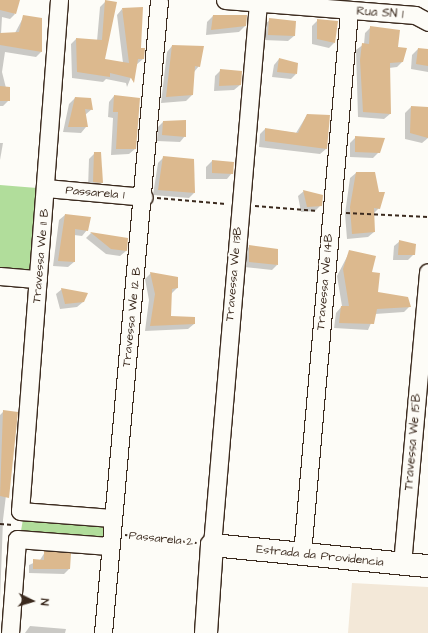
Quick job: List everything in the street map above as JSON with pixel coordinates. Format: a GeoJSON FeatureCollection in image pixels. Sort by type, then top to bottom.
{"type":"FeatureCollection","features":[{"type":"Feature","properties":{"kind":"main road","name":"Estrada da Providencia"},"geometry":{"type":"LineString","coordinates":[[212,545],[428,566]]}},
{"type":"Feature","properties":{"kind":"main road","name":"Travessa We 13B"},"geometry":{"type":"LineString","coordinates":[[206,633],[212,545]]}},
{"type":"Feature","properties":{"kind":"street","name":"Travessa We 11 B"},"geometry":{"type":"LineString","coordinates":[[10,633],[46,188],[59,0]]}},
{"type":"Feature","properties":{"kind":"street","name":"Travessa We 12 B"},"geometry":{"type":"LineString","coordinates":[[102,633],[110,532],[144,197],[159,0]]}},
{"type":"Feature","properties":{"kind":"street","name":"Rua SN 1"},"geometry":{"type":"LineString","coordinates":[[225,0],[258,4],[302,3],[353,7],[389,7],[421,18]]}},
{"type":"Feature","properties":{"kind":"street","name":"Travessa We 13B"},"geometry":{"type":"LineString","coordinates":[[212,545],[258,4]]}},
{"type":"Feature","properties":{"kind":"street","name":"Travessa We 14B"},"geometry":{"type":"LineString","coordinates":[[302,554],[331,212],[353,7]]}},
{"type":"Feature","properties":{"kind":"street","name":"Passarela 1"},"geometry":{"type":"LineString","coordinates":[[46,188],[144,197]]}},
{"type":"Feature","properties":{"kind":"street","name":"Travessa We 15B"},"geometry":{"type":"LineString","coordinates":[[402,564],[428,272]]}},
{"type":"Feature","properties":{"kind":"street"},"geometry":{"type":"LineString","coordinates":[[0,276],[38,278]]}},
{"type":"Feature","properties":{"kind":"street"},"geometry":{"type":"LineString","coordinates":[[19,525],[110,532]]}},
{"type":"Feature","properties":{"kind":"street"},"geometry":{"type":"LineString","coordinates":[[19,525],[110,532]]}},
{"type":"Feature","properties":{"kind":"path"},"geometry":{"type":"LineString","coordinates":[[331,212],[428,217]]}},
{"type":"Feature","properties":{"kind":"path"},"geometry":{"type":"LineString","coordinates":[[0,524],[19,525]]}},
{"type":"Feature","properties":{"kind":"path","name":"Passarela 2"},"geometry":{"type":"LineString","coordinates":[[110,532],[212,545]]}},
{"type":"Feature","properties":{"kind":"shaded area"},"geometry":{"type":"Polygon","coordinates":[[[352,583],[428,587],[428,633],[348,633],[352,583]]]}},
{"type":"Feature","properties":{"kind":"green space"},"geometry":{"type":"Polygon","coordinates":[[[0,185],[37,188],[33,274],[0,270],[0,185]]]}},
{"type":"Feature","properties":{"kind":"green space"},"geometry":{"type":"Polygon","coordinates":[[[23,519],[107,526],[106,538],[21,531],[23,519]]]}},
{"type":"Feature","properties":{"kind":"building"},"geometry":{"type":"Polygon","coordinates":[[[0,0],[20,0],[16,14],[0,10],[0,0]]]}},
{"type":"Feature","properties":{"kind":"building"},"geometry":{"type":"Polygon","coordinates":[[[105,0],[117,2],[105,59],[129,63],[122,8],[143,7],[141,48],[145,48],[144,59],[138,59],[134,83],[131,78],[110,73],[110,77],[77,72],[76,38],[102,40],[105,0]]]}},
{"type":"Feature","properties":{"kind":"building"},"geometry":{"type":"Polygon","coordinates":[[[23,15],[42,18],[42,52],[0,45],[0,33],[19,32],[23,15]]]}},
{"type":"Feature","properties":{"kind":"building"},"geometry":{"type":"Polygon","coordinates":[[[213,15],[247,15],[246,26],[211,30],[213,15]]]}},
{"type":"Feature","properties":{"kind":"building"},"geometry":{"type":"Polygon","coordinates":[[[269,18],[296,21],[295,36],[268,35],[269,18]]]}},
{"type":"Feature","properties":{"kind":"building"},"geometry":{"type":"Polygon","coordinates":[[[317,19],[338,21],[335,43],[317,39],[317,19]]]}},
{"type":"Feature","properties":{"kind":"building"},"geometry":{"type":"Polygon","coordinates":[[[370,26],[400,30],[398,47],[407,48],[403,62],[390,63],[391,114],[363,112],[360,60],[362,43],[369,44],[370,26]]]}},
{"type":"Feature","properties":{"kind":"building"},"geometry":{"type":"Polygon","coordinates":[[[172,45],[204,46],[200,67],[195,66],[193,95],[166,97],[172,45]]]}},
{"type":"Feature","properties":{"kind":"building"},"geometry":{"type":"Polygon","coordinates":[[[418,48],[428,49],[428,66],[416,64],[418,48]]]}},
{"type":"Feature","properties":{"kind":"building"},"geometry":{"type":"Polygon","coordinates":[[[279,58],[298,63],[297,74],[277,72],[279,58]]]}},
{"type":"Feature","properties":{"kind":"building"},"geometry":{"type":"Polygon","coordinates":[[[220,69],[242,71],[241,85],[219,86],[220,69]]]}},
{"type":"Feature","properties":{"kind":"building"},"geometry":{"type":"Polygon","coordinates":[[[0,86],[10,87],[10,101],[0,101],[0,86]]]}},
{"type":"Feature","properties":{"kind":"building"},"geometry":{"type":"Polygon","coordinates":[[[114,95],[140,98],[136,149],[116,149],[118,112],[113,112],[114,95]]]}},
{"type":"Feature","properties":{"kind":"building"},"geometry":{"type":"Polygon","coordinates":[[[75,97],[91,98],[93,110],[85,109],[88,127],[68,127],[75,97]]]}},
{"type":"Feature","properties":{"kind":"building"},"geometry":{"type":"Polygon","coordinates":[[[411,106],[428,107],[428,138],[410,133],[411,106]]]}},
{"type":"Feature","properties":{"kind":"building"},"geometry":{"type":"Polygon","coordinates":[[[307,114],[330,115],[327,149],[265,141],[265,128],[298,133],[307,114]]]}},
{"type":"Feature","properties":{"kind":"building"},"geometry":{"type":"Polygon","coordinates":[[[186,120],[186,137],[162,135],[163,121],[186,120]]]}},
{"type":"Feature","properties":{"kind":"building"},"geometry":{"type":"Polygon","coordinates":[[[355,136],[385,138],[380,153],[355,152],[355,136]]]}},
{"type":"Feature","properties":{"kind":"building"},"geometry":{"type":"Polygon","coordinates":[[[94,152],[101,152],[103,183],[93,182],[94,152]]]}},
{"type":"Feature","properties":{"kind":"building"},"geometry":{"type":"Polygon","coordinates":[[[163,156],[194,159],[195,193],[158,190],[163,156]]]}},
{"type":"Feature","properties":{"kind":"building"},"geometry":{"type":"Polygon","coordinates":[[[212,160],[234,162],[233,174],[212,173],[212,160]]]}},
{"type":"Feature","properties":{"kind":"building"},"geometry":{"type":"Polygon","coordinates":[[[356,172],[375,172],[379,192],[385,192],[380,209],[374,208],[375,232],[352,234],[350,207],[356,172]]]}},
{"type":"Feature","properties":{"kind":"building"},"geometry":{"type":"Polygon","coordinates":[[[303,190],[323,195],[322,206],[307,207],[303,190]]]}},
{"type":"Feature","properties":{"kind":"building"},"geometry":{"type":"Polygon","coordinates":[[[65,214],[91,217],[88,231],[75,229],[75,262],[58,261],[65,214]]]}},
{"type":"Feature","properties":{"kind":"building"},"geometry":{"type":"Polygon","coordinates":[[[90,232],[128,238],[127,251],[111,249],[90,232]]]}},
{"type":"Feature","properties":{"kind":"building"},"geometry":{"type":"Polygon","coordinates":[[[399,240],[416,244],[415,255],[398,255],[399,240]]]}},
{"type":"Feature","properties":{"kind":"building"},"geometry":{"type":"Polygon","coordinates":[[[249,245],[278,249],[278,265],[249,262],[249,245]]]}},
{"type":"Feature","properties":{"kind":"building"},"geometry":{"type":"Polygon","coordinates":[[[349,250],[376,256],[372,272],[380,273],[378,292],[408,297],[411,307],[377,309],[374,324],[339,323],[341,306],[349,306],[343,269],[349,250]]]}},
{"type":"Feature","properties":{"kind":"building"},"geometry":{"type":"Polygon","coordinates":[[[150,272],[178,277],[178,288],[172,289],[171,316],[195,317],[195,324],[150,326],[155,294],[150,272]]]}},
{"type":"Feature","properties":{"kind":"building"},"geometry":{"type":"Polygon","coordinates":[[[61,288],[88,293],[84,302],[65,304],[61,288]]]}},
{"type":"Feature","properties":{"kind":"building"},"geometry":{"type":"Polygon","coordinates":[[[3,410],[18,412],[9,498],[0,496],[3,410]]]}},
{"type":"Feature","properties":{"kind":"building"},"geometry":{"type":"Polygon","coordinates":[[[44,551],[71,553],[70,569],[33,569],[33,559],[44,560],[44,551]]]}}]}
